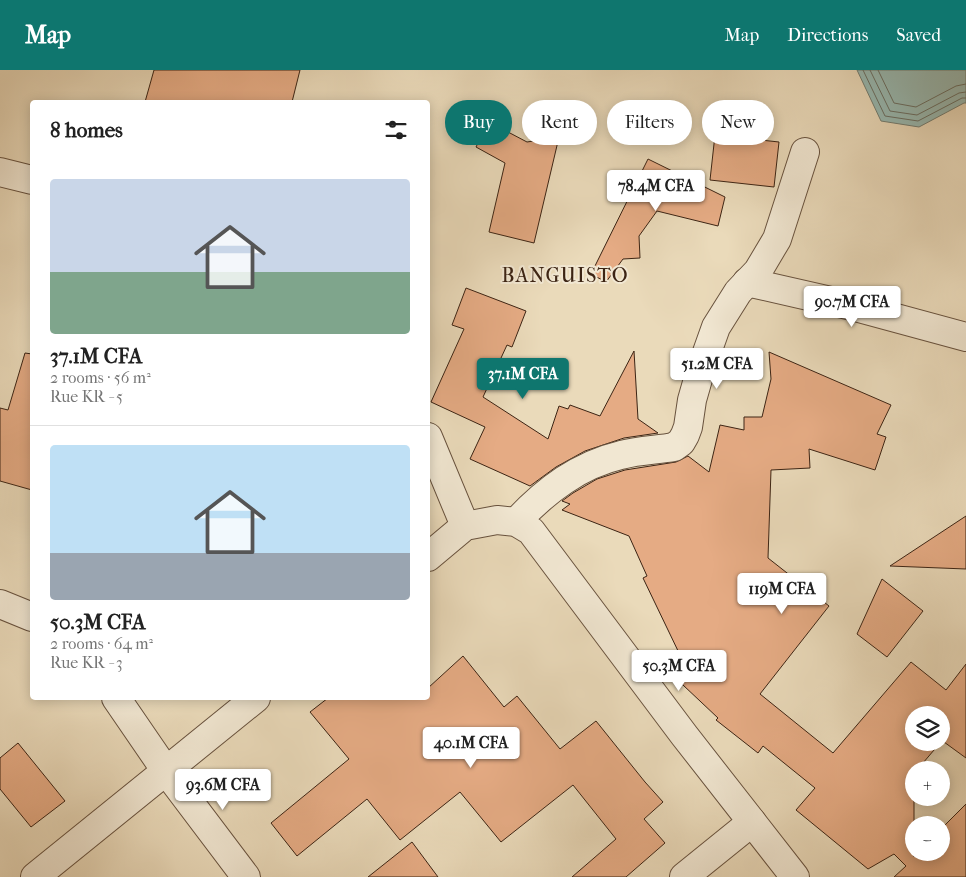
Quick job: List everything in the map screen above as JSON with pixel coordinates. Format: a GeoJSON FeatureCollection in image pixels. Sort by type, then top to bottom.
{"type":"FeatureCollection","features":[{"type":"Feature","properties":{"kind":"street"},"geometry":{"type":"LineString","coordinates":[[524,526],[536,500],[579,470],[623,454],[674,447],[680,442],[688,427],[697,381],[716,327],[738,292],[758,271],[777,239],[805,152]]}},
{"type":"Feature","properties":{"kind":"street"},"geometry":{"type":"LineString","coordinates":[[0,172],[30,180]]}},
{"type":"Feature","properties":{"kind":"street"},"geometry":{"type":"LineString","coordinates":[[747,282],[848,305],[966,337]]}},
{"type":"Feature","properties":{"kind":"street"},"geometry":{"type":"LineString","coordinates":[[430,442],[465,526]]}},
{"type":"Feature","properties":{"kind":"street"},"geometry":{"type":"LineString","coordinates":[[430,555],[465,526],[497,520],[524,526],[795,877]]}},
{"type":"Feature","properties":{"kind":"street"},"geometry":{"type":"LineString","coordinates":[[0,604],[30,616]]}},
{"type":"Feature","properties":{"kind":"street"},"geometry":{"type":"LineString","coordinates":[[117,700],[166,771],[246,877]]}},
{"type":"Feature","properties":{"kind":"street"},"geometry":{"type":"LineString","coordinates":[[35,877],[254,700]]}},
{"type":"Feature","properties":{"kind":"street"},"geometry":{"type":"LineString","coordinates":[[684,877],[752,822]]}},
{"type":"Feature","properties":{"kind":"water"},"geometry":{"type":"Polygon","coordinates":[[[857,70],[966,70],[966,103],[919,127],[881,121],[857,70]]]}},
{"type":"Feature","properties":{"kind":"building"},"geometry":{"type":"Polygon","coordinates":[[[154,70],[300,70],[292,100],[146,100],[154,70]]]}},
{"type":"Feature","properties":{"kind":"building"},"geometry":{"type":"Polygon","coordinates":[[[512,134],[522,139],[522,145],[557,145],[534,243],[489,232],[505,163],[476,147],[477,145],[512,145],[512,134]]]}},
{"type":"Feature","properties":{"kind":"building"},"geometry":{"type":"Polygon","coordinates":[[[774,141],[779,142],[774,187],[710,180],[714,145],[774,145],[774,141]]]}},
{"type":"Feature","properties":{"kind":"building"},"geometry":{"type":"Polygon","coordinates":[[[648,159],[725,197],[718,226],[657,211],[639,236],[640,258],[623,259],[606,282],[591,274],[648,159]]]}},
{"type":"Feature","properties":{"kind":"building"},"geometry":{"type":"Polygon","coordinates":[[[466,288],[526,311],[512,347],[507,345],[483,397],[548,439],[559,406],[568,409],[570,405],[600,416],[634,351],[638,419],[658,433],[624,438],[585,451],[556,467],[530,486],[470,459],[485,427],[431,402],[464,329],[452,325],[466,288]]]}},
{"type":"Feature","properties":{"kind":"building"},"geometry":{"type":"Polygon","coordinates":[[[769,352],[891,405],[877,434],[886,437],[875,470],[809,449],[810,468],[771,470],[768,558],[829,606],[760,694],[833,753],[911,662],[946,690],[966,664],[966,758],[950,746],[950,706],[905,706],[905,751],[933,751],[925,761],[905,761],[905,806],[914,806],[914,816],[905,816],[905,861],[950,861],[950,820],[966,804],[966,877],[894,877],[906,866],[894,854],[868,869],[796,810],[815,788],[763,746],[758,753],[716,720],[718,718],[666,669],[680,655],[643,578],[647,576],[629,536],[562,510],[570,504],[562,501],[573,493],[597,479],[625,470],[676,462],[688,456],[709,472],[720,425],[744,430],[744,417],[762,417],[771,379],[769,352]]]}},
{"type":"Feature","properties":{"kind":"building"},"geometry":{"type":"Polygon","coordinates":[[[25,353],[30,354],[30,489],[0,481],[0,408],[8,410],[25,353]]]}},
{"type":"Feature","properties":{"kind":"building"},"geometry":{"type":"Polygon","coordinates":[[[966,516],[966,569],[890,566],[966,516]]]}},
{"type":"Feature","properties":{"kind":"building"},"geometry":{"type":"Polygon","coordinates":[[[882,579],[923,611],[887,657],[857,634],[882,579]]]}},
{"type":"Feature","properties":{"kind":"building"},"geometry":{"type":"Polygon","coordinates":[[[463,656],[504,707],[517,696],[560,749],[596,721],[663,802],[644,819],[665,843],[626,877],[572,877],[616,839],[573,785],[501,842],[460,792],[400,840],[367,799],[297,856],[271,823],[349,759],[310,712],[325,700],[430,700],[430,686],[463,656]]]}},
{"type":"Feature","properties":{"kind":"building"},"geometry":{"type":"Polygon","coordinates":[[[18,743],[65,801],[31,827],[0,789],[0,758],[18,743]]]}},
{"type":"Feature","properties":{"kind":"building"},"geometry":{"type":"Polygon","coordinates":[[[412,842],[438,877],[368,877],[412,842]]]}},
{"type":"Feature","properties":{"kind":"district","name":"BANGUISTO"},"geometry":{"type":"Point","coordinates":[565,275]}}]}
